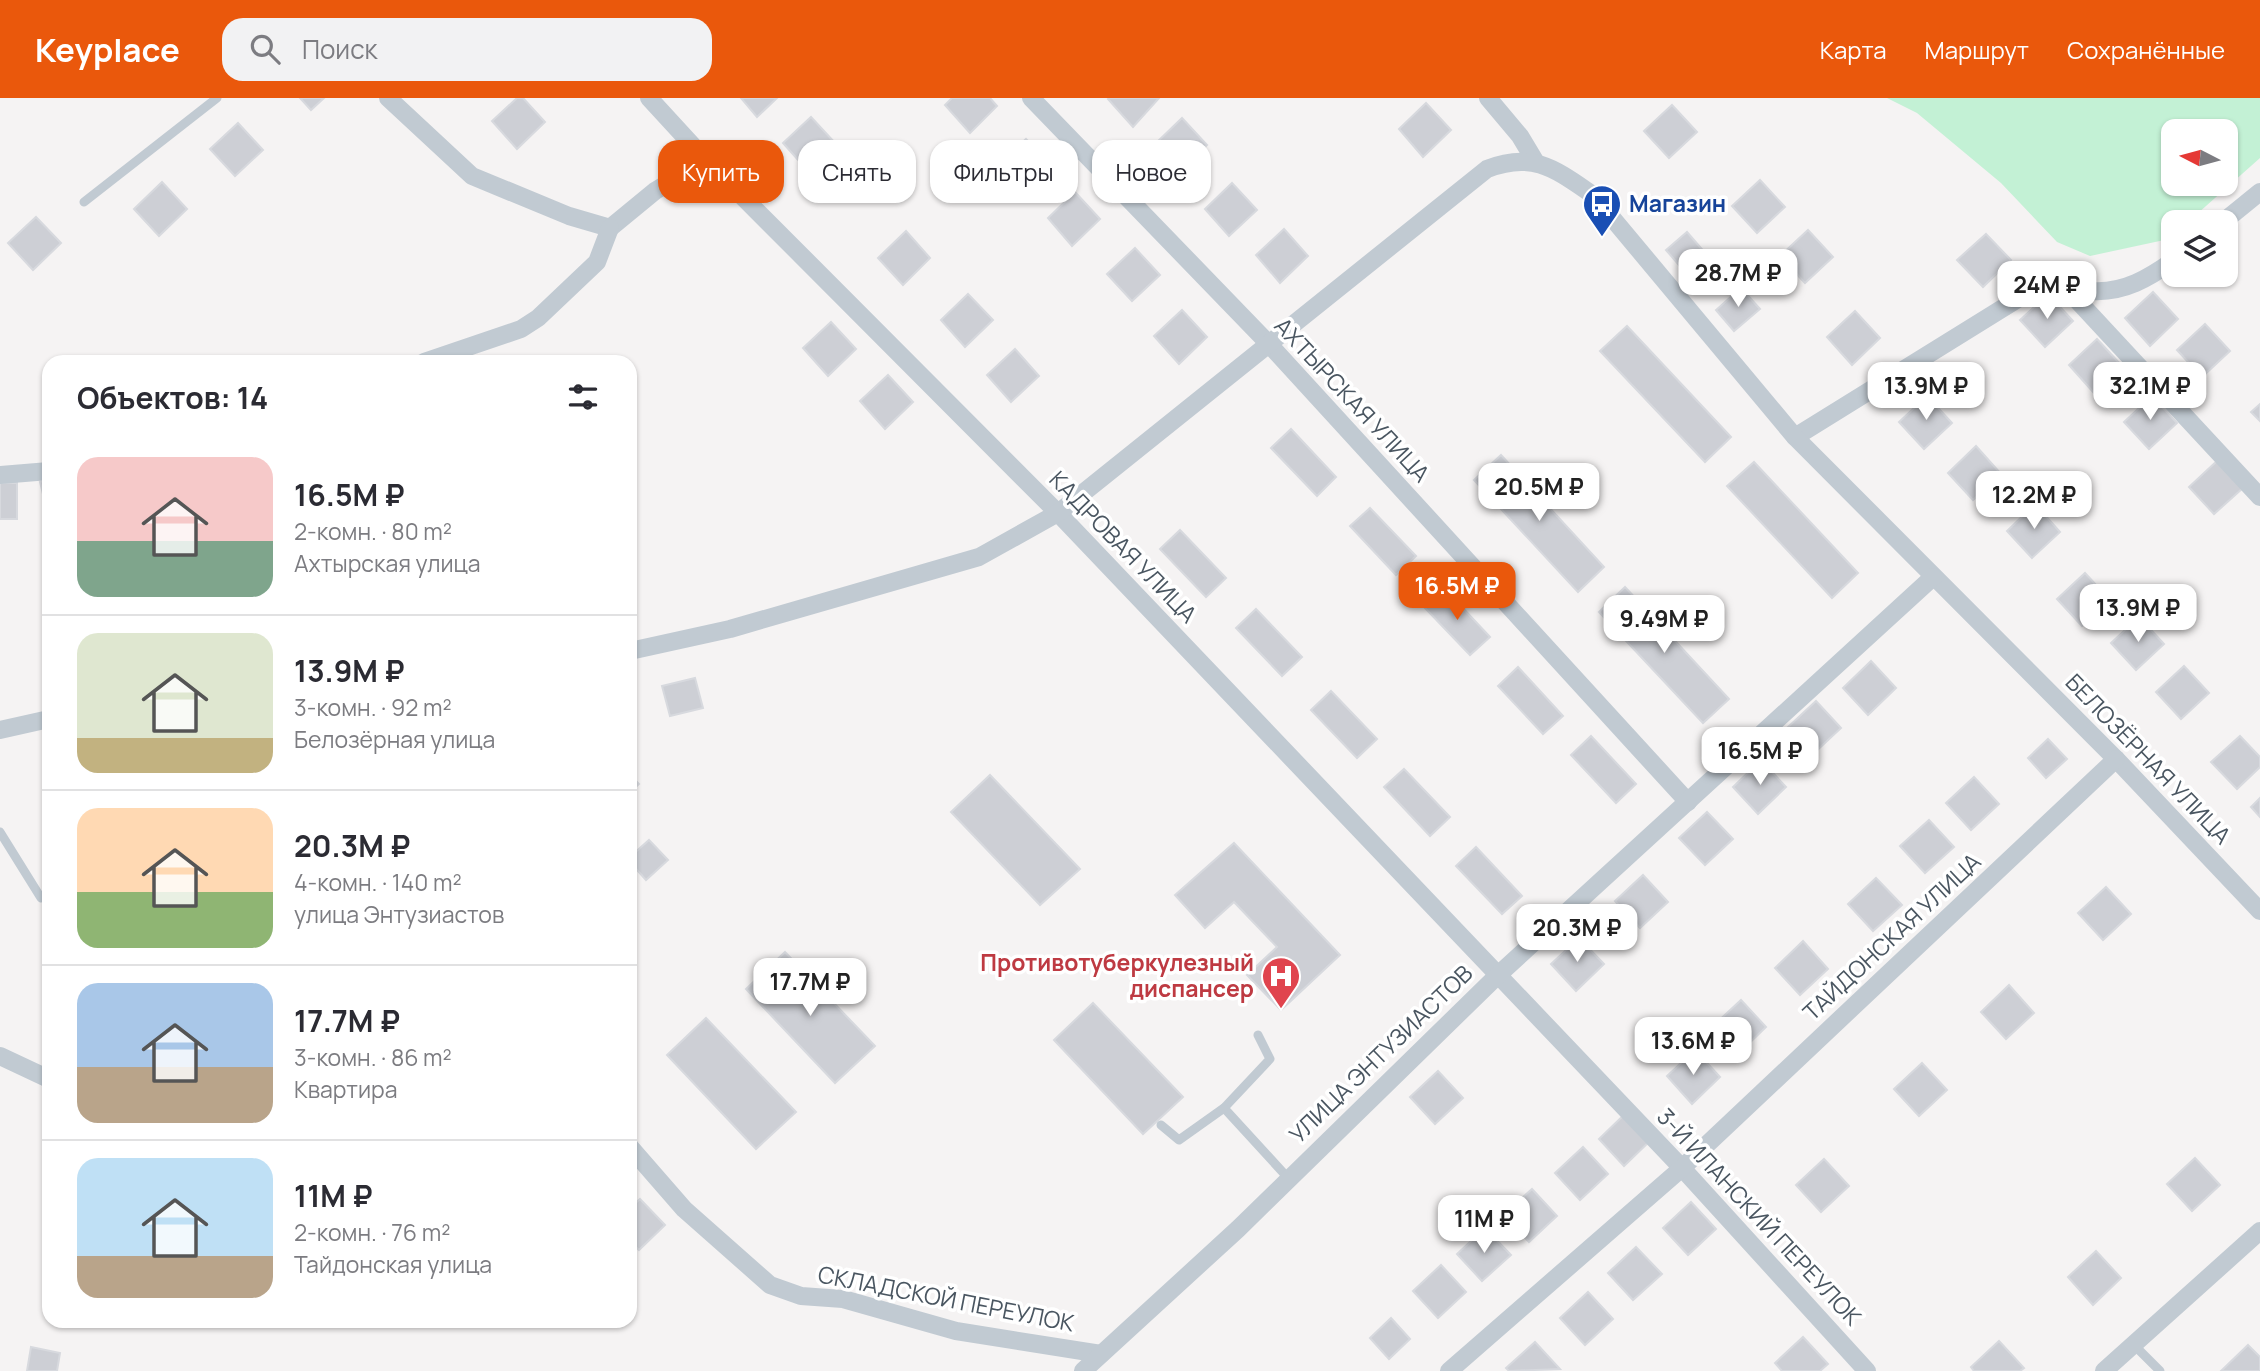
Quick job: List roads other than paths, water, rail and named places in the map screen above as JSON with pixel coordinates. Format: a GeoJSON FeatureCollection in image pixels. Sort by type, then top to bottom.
{"type":"FeatureCollection","features":[{"type":"Feature","properties":{"kind":"street"},"geometry":{"type":"LineString","coordinates":[[388,98],[472,176],[556,211],[610,229]]}},
{"type":"Feature","properties":{"kind":"street","name":"КАДРОВАЯ УЛИЦА"},"geometry":{"type":"LineString","coordinates":[[649,98],[688,140]]}},
{"type":"Feature","properties":{"kind":"street","name":"АХТЫРСКАЯ УЛИЦА"},"geometry":{"type":"LineString","coordinates":[[1031,98],[1268,343],[1688,802]]}},
{"type":"Feature","properties":{"kind":"street"},"geometry":{"type":"LineString","coordinates":[[1488,98],[1520,136],[1535,161]]}},
{"type":"Feature","properties":{"kind":"street"},"geometry":{"type":"LineString","coordinates":[[637,649],[730,629],[979,557],[1058,513],[1487,169],[1510,160],[1535,161]]}},
{"type":"Feature","properties":{"kind":"street","name":"БЕЛОЗЁРНАЯ УЛИЦА"},"geometry":{"type":"LineString","coordinates":[[1535,161],[1564,175],[1593,195],[1795,437],[2116,759],[2260,911]]}},
{"type":"Feature","properties":{"kind":"street"},"geometry":{"type":"LineString","coordinates":[[445,355],[522,329],[538,318],[597,262],[610,229],[658,189]]}},
{"type":"Feature","properties":{"kind":"street"},"geometry":{"type":"LineString","coordinates":[[2238,210],[2260,192]]}},
{"type":"Feature","properties":{"kind":"street","name":"КАДРОВАЯ УЛИЦА"},"geometry":{"type":"LineString","coordinates":[[749,203],[1058,513],[1497,976]]}},
{"type":"Feature","properties":{"kind":"street"},"geometry":{"type":"LineString","coordinates":[[1795,437],[1950,343],[2027,291],[2048,284],[2092,291],[2116,290],[2161,269]]}},
{"type":"Feature","properties":{"kind":"street"},"geometry":{"type":"LineString","coordinates":[[2064,286],[2260,497]]}},
{"type":"Feature","properties":{"kind":"street"},"geometry":{"type":"LineString","coordinates":[[0,475],[42,472]]}},
{"type":"Feature","properties":{"kind":"street","name":"УЛИЦА ЭНТУЗИАСТОВ"},"geometry":{"type":"LineString","coordinates":[[1083,1371],[1289,1179],[1497,976],[1933,578]]}},
{"type":"Feature","properties":{"kind":"street"},"geometry":{"type":"LineString","coordinates":[[0,730],[42,721]]}},
{"type":"Feature","properties":{"kind":"street","name":"ТАЙДОНСКАЯ УЛИЦА"},"geometry":{"type":"LineString","coordinates":[[1449,1371],[1682,1168],[2116,759]]}},
{"type":"Feature","properties":{"kind":"street","name":"3-Й ИЛАНСКИЙ ПЕРЕУЛОК"},"geometry":{"type":"LineString","coordinates":[[1497,976],[1682,1168],[1867,1371]]}},
{"type":"Feature","properties":{"kind":"street"},"geometry":{"type":"LineString","coordinates":[[0,1056],[42,1076]]}},
{"type":"Feature","properties":{"kind":"street","name":"СКЛАДСКОЙ ПЕРЕУЛОК"},"geometry":{"type":"LineString","coordinates":[[637,1155],[684,1209],[770,1285],[801,1296],[843,1299],[956,1332],[1101,1354]]}},
{"type":"Feature","properties":{"kind":"street"},"geometry":{"type":"LineString","coordinates":[[2104,1371],[2260,1231]]}},
{"type":"Feature","properties":{"kind":"lane"},"geometry":{"type":"LineString","coordinates":[[84,202],[217,98]]}},
{"type":"Feature","properties":{"kind":"lane"},"geometry":{"type":"LineString","coordinates":[[0,832],[41,898]]}},
{"type":"Feature","properties":{"kind":"lane"},"geometry":{"type":"LineString","coordinates":[[1161,1125],[1179,1140],[1224,1108],[1270,1059],[1258,1035]]}},
{"type":"Feature","properties":{"kind":"lane"},"geometry":{"type":"LineString","coordinates":[[1224,1108],[1289,1179]]}},
{"type":"Feature","properties":{"kind":"lane"},"geometry":{"type":"LineString","coordinates":[[2133,1344],[2160,1371]]}},
{"type":"Feature","properties":{"kind":"place","name":"Магазин"},"geometry":{"type":"Point","coordinates":[1602,238]}},
{"type":"Feature","properties":{"kind":"place","name":"Противотуберкулезный диспансер"},"geometry":{"type":"Point","coordinates":[1281,1010]}}]}
